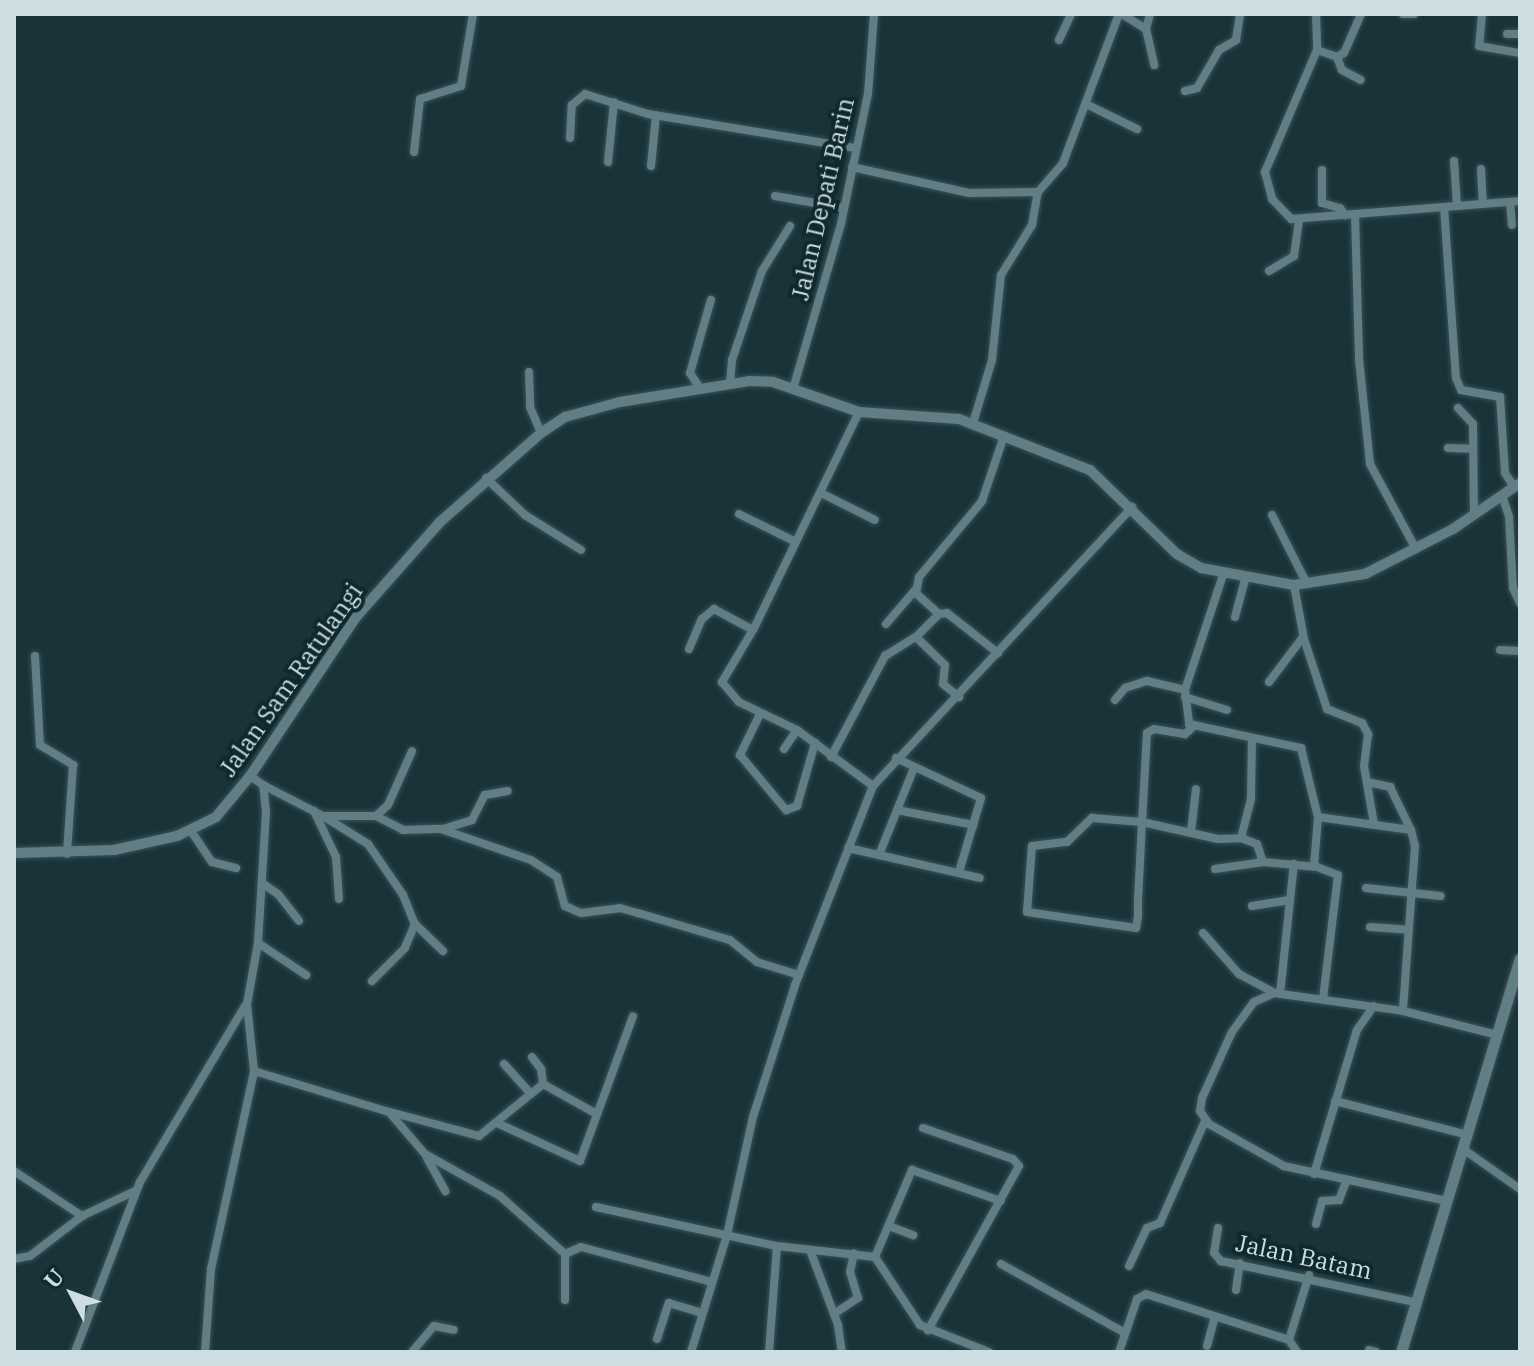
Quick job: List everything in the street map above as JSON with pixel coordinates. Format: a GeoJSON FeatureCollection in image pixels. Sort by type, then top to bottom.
{"type":"FeatureCollection","features":[{"type":"Feature","properties":{"kind":"main road"},"geometry":{"type":"LineString","coordinates":[[1401,1352],[1520,959]]}},
{"type":"Feature","properties":{"kind":"street"},"geometry":{"type":"LineString","coordinates":[[414,152],[420,99],[461,86],[473,14]]}},
{"type":"Feature","properties":{"kind":"street","name":"Jalan Depati Barin"},"geometry":{"type":"LineString","coordinates":[[793,389],[844,208],[868,94],[874,14]]}},
{"type":"Feature","properties":{"kind":"street"},"geometry":{"type":"LineString","coordinates":[[1059,40],[1071,14]]}},
{"type":"Feature","properties":{"kind":"street"},"geometry":{"type":"LineString","coordinates":[[1150,14],[1146,29],[1154,65]]}},
{"type":"Feature","properties":{"kind":"street"},"geometry":{"type":"LineString","coordinates":[[1185,91],[1197,88],[1219,50],[1236,40],[1240,14]]}},
{"type":"Feature","properties":{"kind":"street"},"geometry":{"type":"LineString","coordinates":[[1316,14],[1317,50],[1265,172],[1272,199],[1299,221],[1520,201]]}},
{"type":"Feature","properties":{"kind":"street"},"geometry":{"type":"LineString","coordinates":[[1337,57],[1350,45],[1361,14]]}},
{"type":"Feature","properties":{"kind":"street"},"geometry":{"type":"LineString","coordinates":[[1403,14],[1414,14]]}},
{"type":"Feature","properties":{"kind":"street"},"geometry":{"type":"LineString","coordinates":[[1482,14],[1479,46],[1520,53]]}},
{"type":"Feature","properties":{"kind":"street"},"geometry":{"type":"LineString","coordinates":[[973,423],[992,360],[1001,275],[1032,225],[1038,192],[1063,163],[1121,15],[1146,29]]}},
{"type":"Feature","properties":{"kind":"street"},"geometry":{"type":"LineString","coordinates":[[1507,34],[1520,34]]}},
{"type":"Feature","properties":{"kind":"street"},"geometry":{"type":"LineString","coordinates":[[1317,50],[1337,57],[1342,70],[1361,80]]}},
{"type":"Feature","properties":{"kind":"street"},"geometry":{"type":"LineString","coordinates":[[570,138],[577,96],[585,94],[656,115],[856,148]]}},
{"type":"Feature","properties":{"kind":"street"},"geometry":{"type":"LineString","coordinates":[[608,162],[614,102]]}},
{"type":"Feature","properties":{"kind":"street"},"geometry":{"type":"LineString","coordinates":[[1086,104],[1137,129]]}},
{"type":"Feature","properties":{"kind":"street"},"geometry":{"type":"LineString","coordinates":[[651,166],[656,115]]}},
{"type":"Feature","properties":{"kind":"street"},"geometry":{"type":"LineString","coordinates":[[1454,161],[1457,206]]}},
{"type":"Feature","properties":{"kind":"street"},"geometry":{"type":"LineString","coordinates":[[852,167],[969,193],[1038,192]]}},
{"type":"Feature","properties":{"kind":"street"},"geometry":{"type":"LineString","coordinates":[[1481,169],[1483,204]]}},
{"type":"Feature","properties":{"kind":"street"},"geometry":{"type":"LineString","coordinates":[[1322,170],[1322,203],[1340,208],[1350,215]]}},
{"type":"Feature","properties":{"kind":"street"},"geometry":{"type":"LineString","coordinates":[[775,196],[844,208]]}},
{"type":"Feature","properties":{"kind":"street"},"geometry":{"type":"LineString","coordinates":[[1510,202],[1512,225]]}},
{"type":"Feature","properties":{"kind":"street"},"geometry":{"type":"LineString","coordinates":[[1444,207],[1456,378],[1461,390],[1500,397],[1505,473],[1517,485]]}},
{"type":"Feature","properties":{"kind":"street"},"geometry":{"type":"LineString","coordinates":[[1350,215],[1359,359],[1370,464],[1416,549]]}},
{"type":"Feature","properties":{"kind":"street"},"geometry":{"type":"LineString","coordinates":[[1269,271],[1294,256],[1299,221]]}},
{"type":"Feature","properties":{"kind":"street"},"geometry":{"type":"LineString","coordinates":[[730,383],[732,360],[762,271],[790,226]]}},
{"type":"Feature","properties":{"kind":"street"},"geometry":{"type":"LineString","coordinates":[[700,388],[690,373],[711,300]]}},
{"type":"Feature","properties":{"kind":"street"},"geometry":{"type":"LineString","coordinates":[[529,372],[530,407],[541,433]]}},
{"type":"Feature","properties":{"kind":"street","name":"Jalan Sam Ratulangi"},"geometry":{"type":"LineString","coordinates":[[15,853],[67,854],[114,850],[191,831],[216,817],[250,776],[356,617],[486,478],[565,417],[620,402],[730,383],[773,382],[859,412],[973,423],[1080,464],[1132,507],[1177,554],[1223,575],[1294,585],[1365,574],[1416,549],[1517,485]]}},
{"type":"Feature","properties":{"kind":"street"},"geometry":{"type":"LineString","coordinates":[[1458,408],[1473,424],[1474,515]]}},
{"type":"Feature","properties":{"kind":"street"},"geometry":{"type":"LineString","coordinates":[[859,412],[753,630],[722,682],[728,694],[760,714],[797,730],[873,786]]}},
{"type":"Feature","properties":{"kind":"street"},"geometry":{"type":"LineString","coordinates":[[886,624],[916,589],[927,564],[982,501],[1004,436]]}},
{"type":"Feature","properties":{"kind":"street"},"geometry":{"type":"LineString","coordinates":[[1448,448],[1471,449]]}},
{"type":"Feature","properties":{"kind":"street"},"geometry":{"type":"LineString","coordinates":[[486,478],[525,515],[581,550]]}},
{"type":"Feature","properties":{"kind":"street"},"geometry":{"type":"LineString","coordinates":[[821,493],[875,520]]}},
{"type":"Feature","properties":{"kind":"street"},"geometry":{"type":"LineString","coordinates":[[1502,495],[1509,517],[1513,588],[1520,603]]}},
{"type":"Feature","properties":{"kind":"street"},"geometry":{"type":"LineString","coordinates":[[691,1352],[727,1235],[753,1117],[799,975],[873,786],[896,758],[959,697],[1132,507]]}},
{"type":"Feature","properties":{"kind":"street"},"geometry":{"type":"LineString","coordinates":[[739,514],[794,541]]}},
{"type":"Feature","properties":{"kind":"street"},"geometry":{"type":"LineString","coordinates":[[1272,515],[1307,584]]}},
{"type":"Feature","properties":{"kind":"street"},"geometry":{"type":"LineString","coordinates":[[1193,727],[1185,693],[1223,575]]}},
{"type":"Feature","properties":{"kind":"street"},"geometry":{"type":"LineString","coordinates":[[1235,617],[1245,579]]}},
{"type":"Feature","properties":{"kind":"street"},"geometry":{"type":"LineString","coordinates":[[1294,585],[1303,637],[1327,709],[1362,723],[1368,734],[1367,782],[1374,824]]}},
{"type":"Feature","properties":{"kind":"street"},"geometry":{"type":"LineString","coordinates":[[916,589],[939,614]]}},
{"type":"Feature","properties":{"kind":"street"},"geometry":{"type":"LineString","coordinates":[[689,649],[702,619],[714,609],[753,630]]}},
{"type":"Feature","properties":{"kind":"street"},"geometry":{"type":"LineString","coordinates":[[831,757],[885,656],[916,637],[939,614],[947,613],[998,653]]}},
{"type":"Feature","properties":{"kind":"street"},"geometry":{"type":"LineString","coordinates":[[916,637],[945,665],[943,684],[959,697]]}},
{"type":"Feature","properties":{"kind":"street"},"geometry":{"type":"LineString","coordinates":[[1269,682],[1303,637]]}},
{"type":"Feature","properties":{"kind":"street"},"geometry":{"type":"LineString","coordinates":[[1500,650],[1520,651]]}},
{"type":"Feature","properties":{"kind":"street"},"geometry":{"type":"LineString","coordinates":[[35,656],[40,745],[73,765],[67,854]]}},
{"type":"Feature","properties":{"kind":"street"},"geometry":{"type":"LineString","coordinates":[[1115,700],[1125,688],[1147,681],[1227,710]]}},
{"type":"Feature","properties":{"kind":"street"},"geometry":{"type":"LineString","coordinates":[[760,714],[740,755],[786,810],[797,806],[815,743]]}},
{"type":"Feature","properties":{"kind":"street"},"geometry":{"type":"LineString","coordinates":[[1193,727],[1301,748],[1318,817],[1314,866]]}},
{"type":"Feature","properties":{"kind":"street"},"geometry":{"type":"LineString","coordinates":[[1193,727],[1185,734],[1148,731],[1142,822],[1136,928],[1028,914],[1032,846],[1064,844],[1096,817],[1142,822],[1241,838],[1257,844],[1263,862]]}},
{"type":"Feature","properties":{"kind":"street"},"geometry":{"type":"LineString","coordinates":[[784,749],[797,730]]}},
{"type":"Feature","properties":{"kind":"street"},"geometry":{"type":"LineString","coordinates":[[1241,838],[1251,799],[1252,738]]}},
{"type":"Feature","properties":{"kind":"street"},"geometry":{"type":"LineString","coordinates":[[376,816],[388,805],[412,751]]}},
{"type":"Feature","properties":{"kind":"street"},"geometry":{"type":"LineString","coordinates":[[896,758],[981,798],[959,872]]}},
{"type":"Feature","properties":{"kind":"street"},"geometry":{"type":"LineString","coordinates":[[879,855],[914,768]]}},
{"type":"Feature","properties":{"kind":"street"},"geometry":{"type":"LineString","coordinates":[[250,776],[314,810],[368,844],[403,895],[415,924],[443,951]]}},
{"type":"Feature","properties":{"kind":"street"},"geometry":{"type":"LineString","coordinates":[[1367,782],[1390,787],[1411,830],[1412,894],[1403,1011]]}},
{"type":"Feature","properties":{"kind":"street"},"geometry":{"type":"LineString","coordinates":[[205,1352],[209,1277],[254,1071],[247,1004],[258,943],[263,785]]}},
{"type":"Feature","properties":{"kind":"street"},"geometry":{"type":"LineString","coordinates":[[1191,832],[1196,789]]}},
{"type":"Feature","properties":{"kind":"street"},"geometry":{"type":"LineString","coordinates":[[323,816],[376,816],[403,830],[441,829],[466,825],[485,795],[508,791]]}},
{"type":"Feature","properties":{"kind":"street"},"geometry":{"type":"LineString","coordinates":[[314,810],[336,857],[339,899]]}},
{"type":"Feature","properties":{"kind":"street"},"geometry":{"type":"LineString","coordinates":[[897,810],[974,825]]}},
{"type":"Feature","properties":{"kind":"street"},"geometry":{"type":"LineString","coordinates":[[1318,817],[1411,830]]}},
{"type":"Feature","properties":{"kind":"street"},"geometry":{"type":"LineString","coordinates":[[441,829],[538,864],[558,880],[558,894],[568,908],[589,916],[620,908],[667,921],[730,940],[757,962],[799,975]]}},
{"type":"Feature","properties":{"kind":"street"},"geometry":{"type":"LineString","coordinates":[[191,831],[212,862],[236,868]]}},
{"type":"Feature","properties":{"kind":"street"},"geometry":{"type":"LineString","coordinates":[[848,848],[980,878]]}},
{"type":"Feature","properties":{"kind":"street"},"geometry":{"type":"LineString","coordinates":[[14,865],[15,853]]}},
{"type":"Feature","properties":{"kind":"street"},"geometry":{"type":"LineString","coordinates":[[1215,869],[1263,862],[1294,864],[1314,866],[1339,879],[1323,999]]}},
{"type":"Feature","properties":{"kind":"street"},"geometry":{"type":"LineString","coordinates":[[1277,994],[1294,864]]}},
{"type":"Feature","properties":{"kind":"street"},"geometry":{"type":"LineString","coordinates":[[262,883],[278,894],[299,921]]}},
{"type":"Feature","properties":{"kind":"street"},"geometry":{"type":"LineString","coordinates":[[1366,888],[1441,896]]}},
{"type":"Feature","properties":{"kind":"street"},"geometry":{"type":"LineString","coordinates":[[1252,906],[1290,900]]}},
{"type":"Feature","properties":{"kind":"street"},"geometry":{"type":"LineString","coordinates":[[372,981],[405,948],[415,924]]}},
{"type":"Feature","properties":{"kind":"street"},"geometry":{"type":"LineString","coordinates":[[1370,927],[1409,930]]}},
{"type":"Feature","properties":{"kind":"street"},"geometry":{"type":"LineString","coordinates":[[1203,933],[1239,974],[1277,994],[1403,1011],[1498,1035]]}},
{"type":"Feature","properties":{"kind":"street"},"geometry":{"type":"LineString","coordinates":[[258,943],[306,975]]}},
{"type":"Feature","properties":{"kind":"street"},"geometry":{"type":"LineString","coordinates":[[1129,1266],[1147,1228],[1160,1223],[1205,1121],[1202,1098],[1232,1032],[1254,1002],[1277,994]]}},
{"type":"Feature","properties":{"kind":"street"},"geometry":{"type":"LineString","coordinates":[[75,1352],[136,1191],[247,1004]]}},
{"type":"Feature","properties":{"kind":"street"},"geometry":{"type":"LineString","coordinates":[[1314,1174],[1357,1030],[1374,1006]]}},
{"type":"Feature","properties":{"kind":"street"},"geometry":{"type":"LineString","coordinates":[[497,1123],[580,1161],[633,1016]]}},
{"type":"Feature","properties":{"kind":"street"},"geometry":{"type":"LineString","coordinates":[[532,1057],[542,1072],[543,1084]]}},
{"type":"Feature","properties":{"kind":"street"},"geometry":{"type":"LineString","coordinates":[[504,1064],[531,1094]]}},
{"type":"Feature","properties":{"kind":"street"},"geometry":{"type":"LineString","coordinates":[[254,1071],[479,1136],[543,1084]]}},
{"type":"Feature","properties":{"kind":"street"},"geometry":{"type":"LineString","coordinates":[[543,1084],[595,1113]]}},
{"type":"Feature","properties":{"kind":"street"},"geometry":{"type":"LineString","coordinates":[[1335,1101],[1468,1135]]}},
{"type":"Feature","properties":{"kind":"street"},"geometry":{"type":"LineString","coordinates":[[389,1112],[425,1154],[445,1191]]}},
{"type":"Feature","properties":{"kind":"street"},"geometry":{"type":"LineString","coordinates":[[1205,1121],[1284,1166],[1447,1201]]}},
{"type":"Feature","properties":{"kind":"street"},"geometry":{"type":"LineString","coordinates":[[923,1128],[1017,1162],[1001,1201],[928,1330]]}},
{"type":"Feature","properties":{"kind":"street"},"geometry":{"type":"LineString","coordinates":[[1463,1149],[1520,1189]]}},
{"type":"Feature","properties":{"kind":"street"},"geometry":{"type":"LineString","coordinates":[[425,1154],[500,1196],[565,1254],[565,1300]]}},
{"type":"Feature","properties":{"kind":"street"},"geometry":{"type":"LineString","coordinates":[[875,1257],[914,1169],[1001,1201]]}},
{"type":"Feature","properties":{"kind":"street"},"geometry":{"type":"LineString","coordinates":[[14,1171],[82,1216]]}},
{"type":"Feature","properties":{"kind":"street"},"geometry":{"type":"LineString","coordinates":[[1316,1224],[1322,1201],[1339,1200],[1347,1179]]}},
{"type":"Feature","properties":{"kind":"street"},"geometry":{"type":"LineString","coordinates":[[14,1259],[39,1251],[82,1216],[136,1191]]}},
{"type":"Feature","properties":{"kind":"street"},"geometry":{"type":"LineString","coordinates":[[596,1207],[777,1246],[875,1257],[914,1319],[928,1330],[988,1352]]}},
{"type":"Feature","properties":{"kind":"street"},"geometry":{"type":"LineString","coordinates":[[889,1226],[913,1235]]}},
{"type":"Feature","properties":{"kind":"street","name":"Jalan Batam"},"geometry":{"type":"LineString","coordinates":[[1218,1228],[1215,1255],[1414,1302]]}},
{"type":"Feature","properties":{"kind":"street"},"geometry":{"type":"LineString","coordinates":[[769,1352],[777,1246]]}},
{"type":"Feature","properties":{"kind":"street"},"geometry":{"type":"LineString","coordinates":[[565,1254],[581,1247],[712,1282]]}},
{"type":"Feature","properties":{"kind":"street"},"geometry":{"type":"LineString","coordinates":[[810,1250],[834,1314],[842,1352]]}},
{"type":"Feature","properties":{"kind":"street"},"geometry":{"type":"LineString","coordinates":[[834,1314],[858,1298],[850,1272],[854,1253]]}},
{"type":"Feature","properties":{"kind":"street"},"geometry":{"type":"LineString","coordinates":[[1236,1290],[1240,1263]]}},
{"type":"Feature","properties":{"kind":"street"},"geometry":{"type":"LineString","coordinates":[[1001,1264],[1125,1333]]}},
{"type":"Feature","properties":{"kind":"street"},"geometry":{"type":"LineString","coordinates":[[1289,1340],[1309,1275]]}},
{"type":"Feature","properties":{"kind":"street"},"geometry":{"type":"LineString","coordinates":[[1119,1352],[1143,1294],[1289,1340],[1297,1352]]}},
{"type":"Feature","properties":{"kind":"street"},"geometry":{"type":"LineString","coordinates":[[657,1339],[668,1304],[701,1313]]}},
{"type":"Feature","properties":{"kind":"street"},"geometry":{"type":"LineString","coordinates":[[1207,1346],[1215,1317]]}},
{"type":"Feature","properties":{"kind":"street"},"geometry":{"type":"LineString","coordinates":[[412,1352],[434,1326],[454,1330]]}}]}
